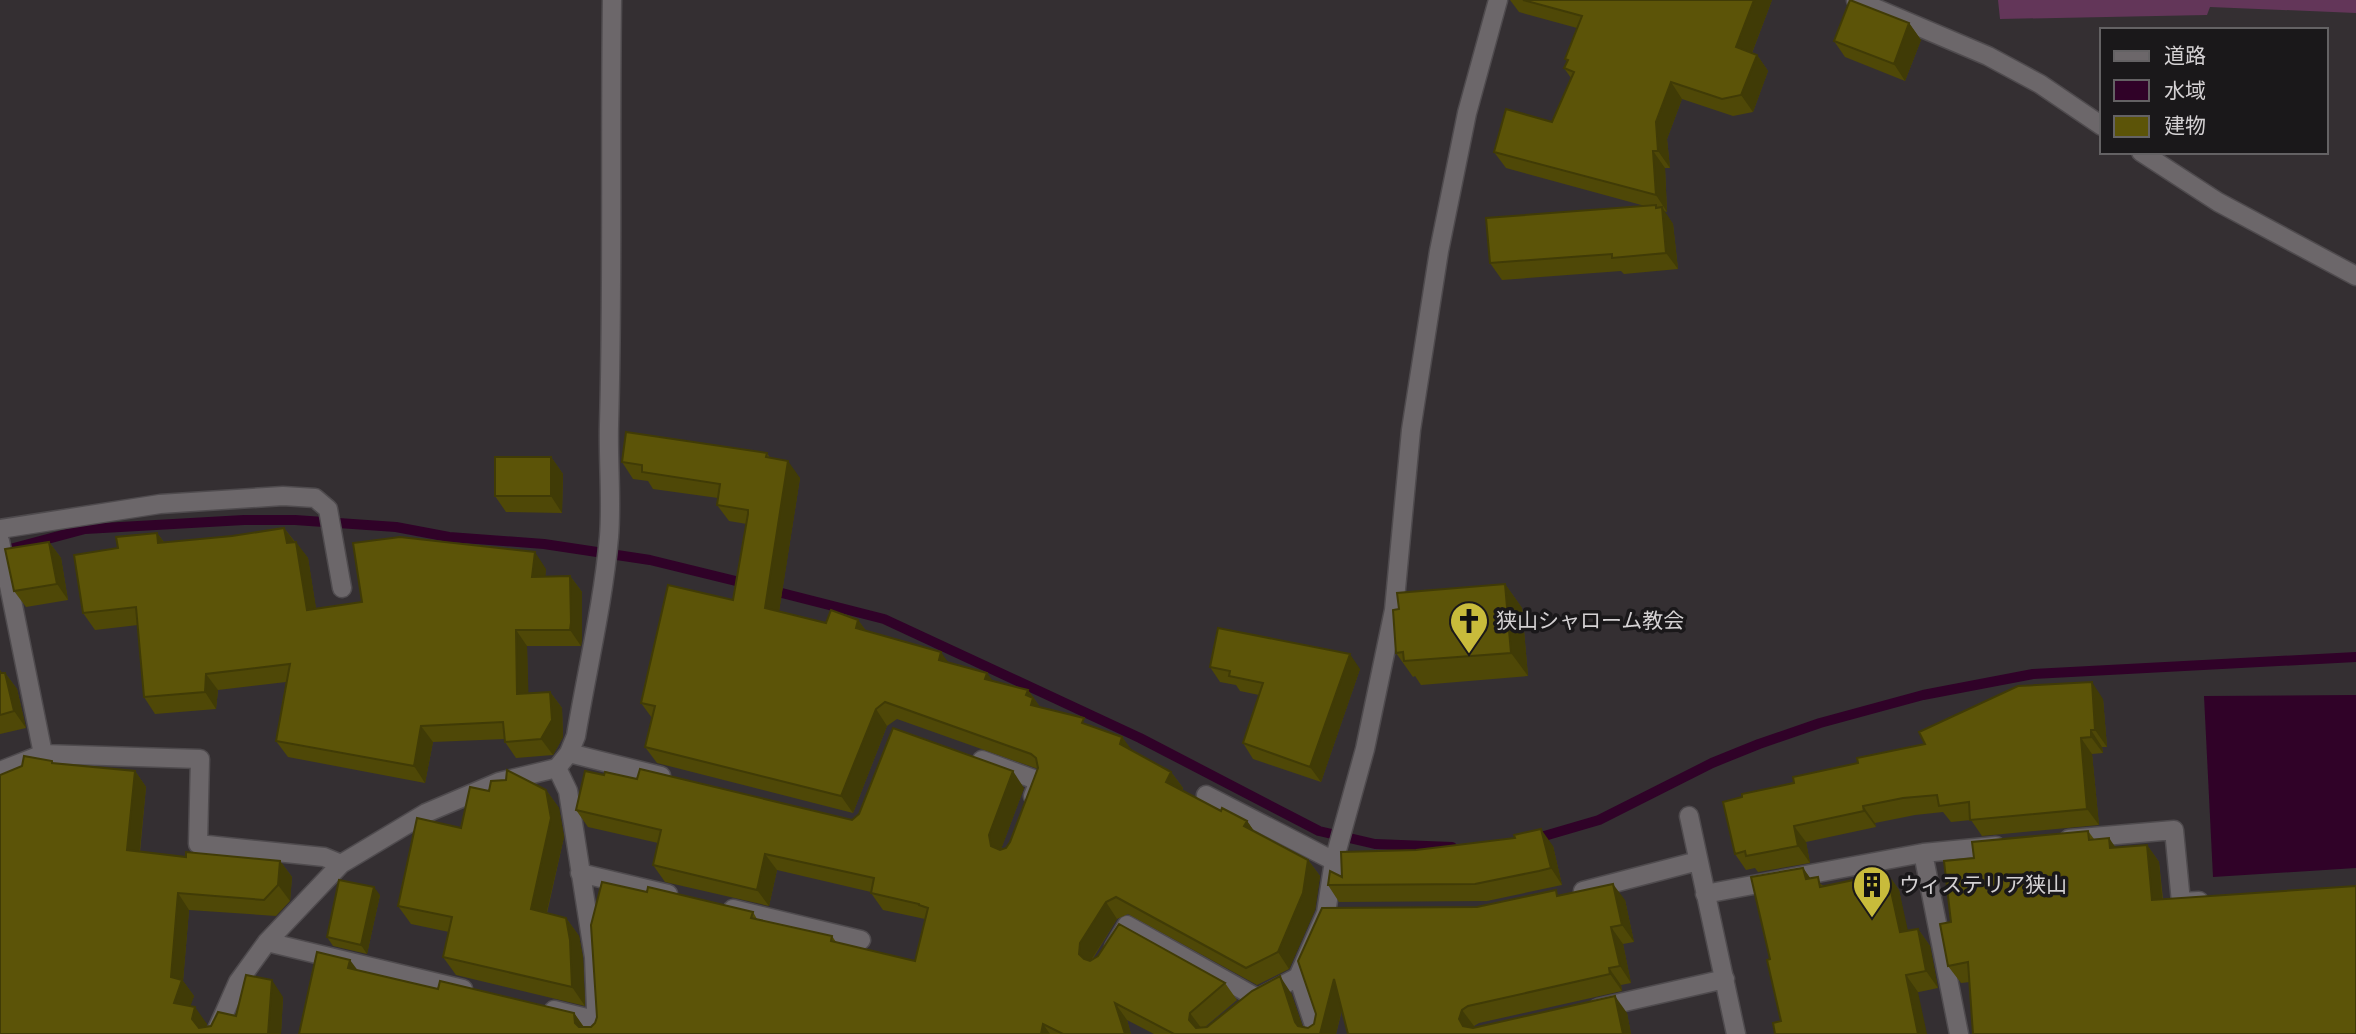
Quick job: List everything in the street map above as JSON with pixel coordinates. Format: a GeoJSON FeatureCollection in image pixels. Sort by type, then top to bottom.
{"type":"FeatureCollection","features":[{"type":"Feature","properties":{"kind":"street"},"geometry":{"type":"LineString","coordinates":[[215,1034],[237,982],[267,942],[341,864],[426,813],[499,782],[557,768],[569,753],[576,736],[610,534],[608,461],[612,309],[612,0]]}},
{"type":"Feature","properties":{"kind":"street"},"geometry":{"type":"LineString","coordinates":[[1239,1012],[1257,998],[1298,977],[1332,913],[1334,861],[1365,750],[1394,610],[1411,430],[1439,251],[1467,113],[1497,0]]}},
{"type":"Feature","properties":{"kind":"street"},"geometry":{"type":"LineString","coordinates":[[1856,0],[1988,56],[2040,84],[2100,125]]}},
{"type":"Feature","properties":{"kind":"street"},"geometry":{"type":"LineString","coordinates":[[2144,154],[2218,202],[2356,276]]}},
{"type":"Feature","properties":{"kind":"street"},"geometry":{"type":"LineString","coordinates":[[0,529],[160,504],[283,496],[315,498],[328,509],[331,538],[342,588]]}},
{"type":"Feature","properties":{"kind":"street"},"geometry":{"type":"LineString","coordinates":[[0,541],[43,754]]}},
{"type":"Feature","properties":{"kind":"street"},"geometry":{"type":"LineString","coordinates":[[569,753],[675,780]]}},
{"type":"Feature","properties":{"kind":"street"},"geometry":{"type":"LineString","coordinates":[[962,753],[1039,780],[1025,818]]}},
{"type":"Feature","properties":{"kind":"street"},"geometry":{"type":"LineString","coordinates":[[0,771],[43,754],[200,759],[198,844],[324,857],[341,864]]}},
{"type":"Feature","properties":{"kind":"street"},"geometry":{"type":"LineString","coordinates":[[543,1008],[596,1027],[594,957],[568,791],[557,768]]}},
{"type":"Feature","properties":{"kind":"street"},"geometry":{"type":"LineString","coordinates":[[1206,795],[1334,861]]}},
{"type":"Feature","properties":{"kind":"street"},"geometry":{"type":"LineString","coordinates":[[1689,816],[1735,1034]]}},
{"type":"Feature","properties":{"kind":"street"},"geometry":{"type":"LineString","coordinates":[[2049,841],[2174,830],[2181,902],[2221,900]]}},
{"type":"Feature","properties":{"kind":"street"},"geometry":{"type":"LineString","coordinates":[[1705,894],[1923,853],[2007,845]]}},
{"type":"Feature","properties":{"kind":"street"},"geometry":{"type":"LineString","coordinates":[[1923,853],[1959,1034]]}},
{"type":"Feature","properties":{"kind":"street"},"geometry":{"type":"LineString","coordinates":[[1567,896],[1698,861]]}},
{"type":"Feature","properties":{"kind":"street"},"geometry":{"type":"LineString","coordinates":[[580,873],[687,898]]}},
{"type":"Feature","properties":{"kind":"street"},"geometry":{"type":"LineString","coordinates":[[713,905],[860,940]]}},
{"type":"Feature","properties":{"kind":"street"},"geometry":{"type":"LineString","coordinates":[[1101,966],[1127,925],[1257,998]]}},
{"type":"Feature","properties":{"kind":"street"},"geometry":{"type":"LineString","coordinates":[[267,942],[477,992]]}},
{"type":"Feature","properties":{"kind":"street"},"geometry":{"type":"LineString","coordinates":[[1298,977],[1317,1034]]}},
{"type":"Feature","properties":{"kind":"street"},"geometry":{"type":"LineString","coordinates":[[1577,1013],[1725,979]]}},
{"type":"Feature","properties":{"kind":"shaded area"},"geometry":{"type":"Polygon","coordinates":[[[1998,0],[2356,0],[2356,13],[2210,7],[2207,15],[2000,19],[1998,0]]]}},
{"type":"Feature","properties":{"kind":"water"},"geometry":{"type":"Polygon","coordinates":[[[2356,695],[2356,868],[2213,877],[2204,696],[2356,695]]]}},
{"type":"Feature","properties":{"kind":"building"},"geometry":{"type":"Polygon","coordinates":[[[1523,0],[1754,0],[1736,47],[1757,55],[1741,95],[1722,99],[1671,82],[1656,122],[1658,151],[1653,151],[1656,195],[1494,152],[1506,109],[1552,122],[1574,72],[1564,68],[1568,60],[1565,59],[1582,16],[1523,0]]]}},
{"type":"Feature","properties":{"kind":"building"},"geometry":{"type":"Polygon","coordinates":[[[1850,0],[1909,23],[1894,64],[1834,41],[1850,0]]]}},
{"type":"Feature","properties":{"kind":"building"},"geometry":{"type":"Polygon","coordinates":[[[1656,205],[1656,208],[1662,207],[1666,253],[1490,263],[1486,218],[1656,205]]]}},
{"type":"Feature","properties":{"kind":"building"},"geometry":{"type":"Polygon","coordinates":[[[626,432],[767,453],[766,457],[788,461],[765,608],[826,623],[831,610],[858,620],[856,628],[941,652],[939,660],[987,673],[985,679],[1028,690],[1026,695],[1033,698],[1031,705],[1084,718],[1082,723],[1122,737],[1120,744],[1171,772],[1166,782],[1221,811],[1222,808],[1247,821],[1244,826],[1308,860],[1303,893],[1278,952],[1246,968],[1116,897],[1106,902],[1080,943],[1079,954],[1090,961],[1098,956],[1119,924],[1225,983],[1190,1013],[1189,1020],[1196,1028],[1207,1027],[1252,991],[1280,976],[1295,1022],[1298,1026],[1308,1028],[1314,1024],[1316,1014],[1298,961],[1322,908],[1477,907],[1556,890],[1557,896],[1613,884],[1622,925],[1611,927],[1620,966],[1609,968],[1610,974],[1468,1006],[1462,1010],[1459,1019],[1463,1026],[1473,1028],[1615,996],[1623,1034],[1348,1034],[1334,979],[1320,1034],[1174,1034],[1115,1003],[1125,1034],[1063,1034],[1043,1024],[1041,1034],[299,1034],[317,952],[350,960],[348,968],[438,989],[440,981],[574,1013],[575,1023],[579,1027],[591,1027],[597,1017],[591,925],[602,882],[647,892],[648,887],[753,912],[751,918],[832,936],[831,941],[915,961],[928,908],[871,893],[874,878],[765,854],[757,890],[653,865],[661,830],[576,810],[585,771],[637,779],[640,769],[852,820],[859,814],[893,728],[1013,771],[989,835],[991,846],[1000,850],[1006,848],[1010,842],[1038,768],[1036,758],[885,702],[876,709],[841,796],[645,747],[655,706],[641,703],[668,585],[733,600],[748,510],[717,505],[720,484],[642,472],[642,465],[622,462],[626,432]]]}},
{"type":"Feature","properties":{"kind":"building"},"geometry":{"type":"Polygon","coordinates":[[[495,457],[551,457],[551,496],[495,496],[495,457]]]}},
{"type":"Feature","properties":{"kind":"building"},"geometry":{"type":"Polygon","coordinates":[[[284,528],[287,543],[296,542],[307,610],[362,602],[353,543],[400,537],[535,552],[532,577],[570,576],[570,630],[516,630],[517,694],[550,692],[552,720],[541,739],[505,742],[503,722],[421,726],[414,766],[276,741],[290,664],[206,674],[205,692],[144,697],[136,607],[83,613],[74,555],[118,548],[116,537],[157,533],[158,543],[284,528]]]}},
{"type":"Feature","properties":{"kind":"building"},"geometry":{"type":"Polygon","coordinates":[[[49,542],[57,584],[14,591],[5,549],[49,542]]]}},
{"type":"Feature","properties":{"kind":"building"},"geometry":{"type":"Polygon","coordinates":[[[1505,584],[1511,653],[1404,661],[1403,652],[1396,653],[1393,610],[1399,609],[1397,593],[1505,584]]]}},
{"type":"Feature","properties":{"kind":"building"},"geometry":{"type":"Polygon","coordinates":[[[1218,628],[1350,654],[1310,767],[1243,743],[1263,683],[1229,676],[1230,671],[1210,667],[1218,628]]]}},
{"type":"Feature","properties":{"kind":"building"},"geometry":{"type":"Polygon","coordinates":[[[0,673],[5,673],[14,711],[0,715],[0,673]]]}},
{"type":"Feature","properties":{"kind":"building"},"geometry":{"type":"Polygon","coordinates":[[[2092,682],[2095,730],[2091,730],[2091,737],[2081,738],[2087,809],[1970,820],[1969,802],[1939,806],[1937,795],[1903,798],[1863,806],[1864,811],[1794,826],[1798,846],[1746,856],[1745,851],[1735,854],[1723,802],[1742,797],[1742,794],[1794,783],[1793,777],[1858,763],[1857,758],[1925,744],[1919,732],[2018,686],[2092,682]]]}},
{"type":"Feature","properties":{"kind":"building"},"geometry":{"type":"Polygon","coordinates":[[[24,756],[52,763],[135,771],[127,850],[186,857],[186,852],[280,861],[278,885],[264,900],[178,893],[171,977],[182,980],[174,1003],[195,1007],[192,1019],[199,1028],[211,1026],[218,1012],[236,1016],[246,975],[272,980],[268,1034],[0,1034],[0,775],[22,766],[24,756]]]}},
{"type":"Feature","properties":{"kind":"building"},"geometry":{"type":"Polygon","coordinates":[[[507,770],[546,790],[551,818],[531,909],[566,918],[572,987],[443,957],[452,917],[398,906],[417,818],[461,828],[470,787],[489,791],[491,781],[506,780],[507,770]]]}},
{"type":"Feature","properties":{"kind":"building"},"geometry":{"type":"Polygon","coordinates":[[[1541,829],[1551,868],[1475,884],[1328,885],[1330,871],[1342,877],[1341,852],[1416,850],[1515,838],[1514,835],[1541,829]]]}},
{"type":"Feature","properties":{"kind":"building"},"geometry":{"type":"Polygon","coordinates":[[[2088,831],[2089,840],[2109,838],[2110,848],[2147,845],[2152,900],[2356,886],[2356,1034],[1973,1034],[1968,962],[1948,966],[1940,924],[1951,922],[1944,861],[1974,858],[1972,842],[2088,831]]]}},
{"type":"Feature","properties":{"kind":"building"},"geometry":{"type":"Polygon","coordinates":[[[1803,868],[1806,879],[1818,877],[1820,887],[1887,873],[1900,932],[1918,929],[1926,971],[1906,975],[1918,1034],[1775,1034],[1773,1023],[1781,1021],[1751,877],[1803,868]]]}},
{"type":"Feature","properties":{"kind":"building"},"geometry":{"type":"Polygon","coordinates":[[[339,880],[374,887],[361,945],[327,937],[339,880]]]}},
{"type":"Feature","properties":{"kind":"waterway"},"geometry":{"type":"LineString","coordinates":[[10,549],[85,529],[244,520],[295,520],[396,527],[449,537],[544,544],[650,560],[748,584]]}},
{"type":"Feature","properties":{"kind":"waterway"},"geometry":{"type":"LineString","coordinates":[[770,590],[884,619],[1140,738],[1319,831],[1375,844],[1452,847]]}},
{"type":"Feature","properties":{"kind":"waterway"},"geometry":{"type":"LineString","coordinates":[[1534,839],[1599,820],[1712,763],[1759,744],[1820,723],[1923,695],[2033,674],[2356,657]]}},
{"type":"Feature","properties":{"kind":"place","name":"狭山シャローム教会"},"geometry":{"type":"Point","coordinates":[1469,655]}},
{"type":"Feature","properties":{"kind":"place","name":"ウィステリア狭山"},"geometry":{"type":"Point","coordinates":[1872,919]}}]}
